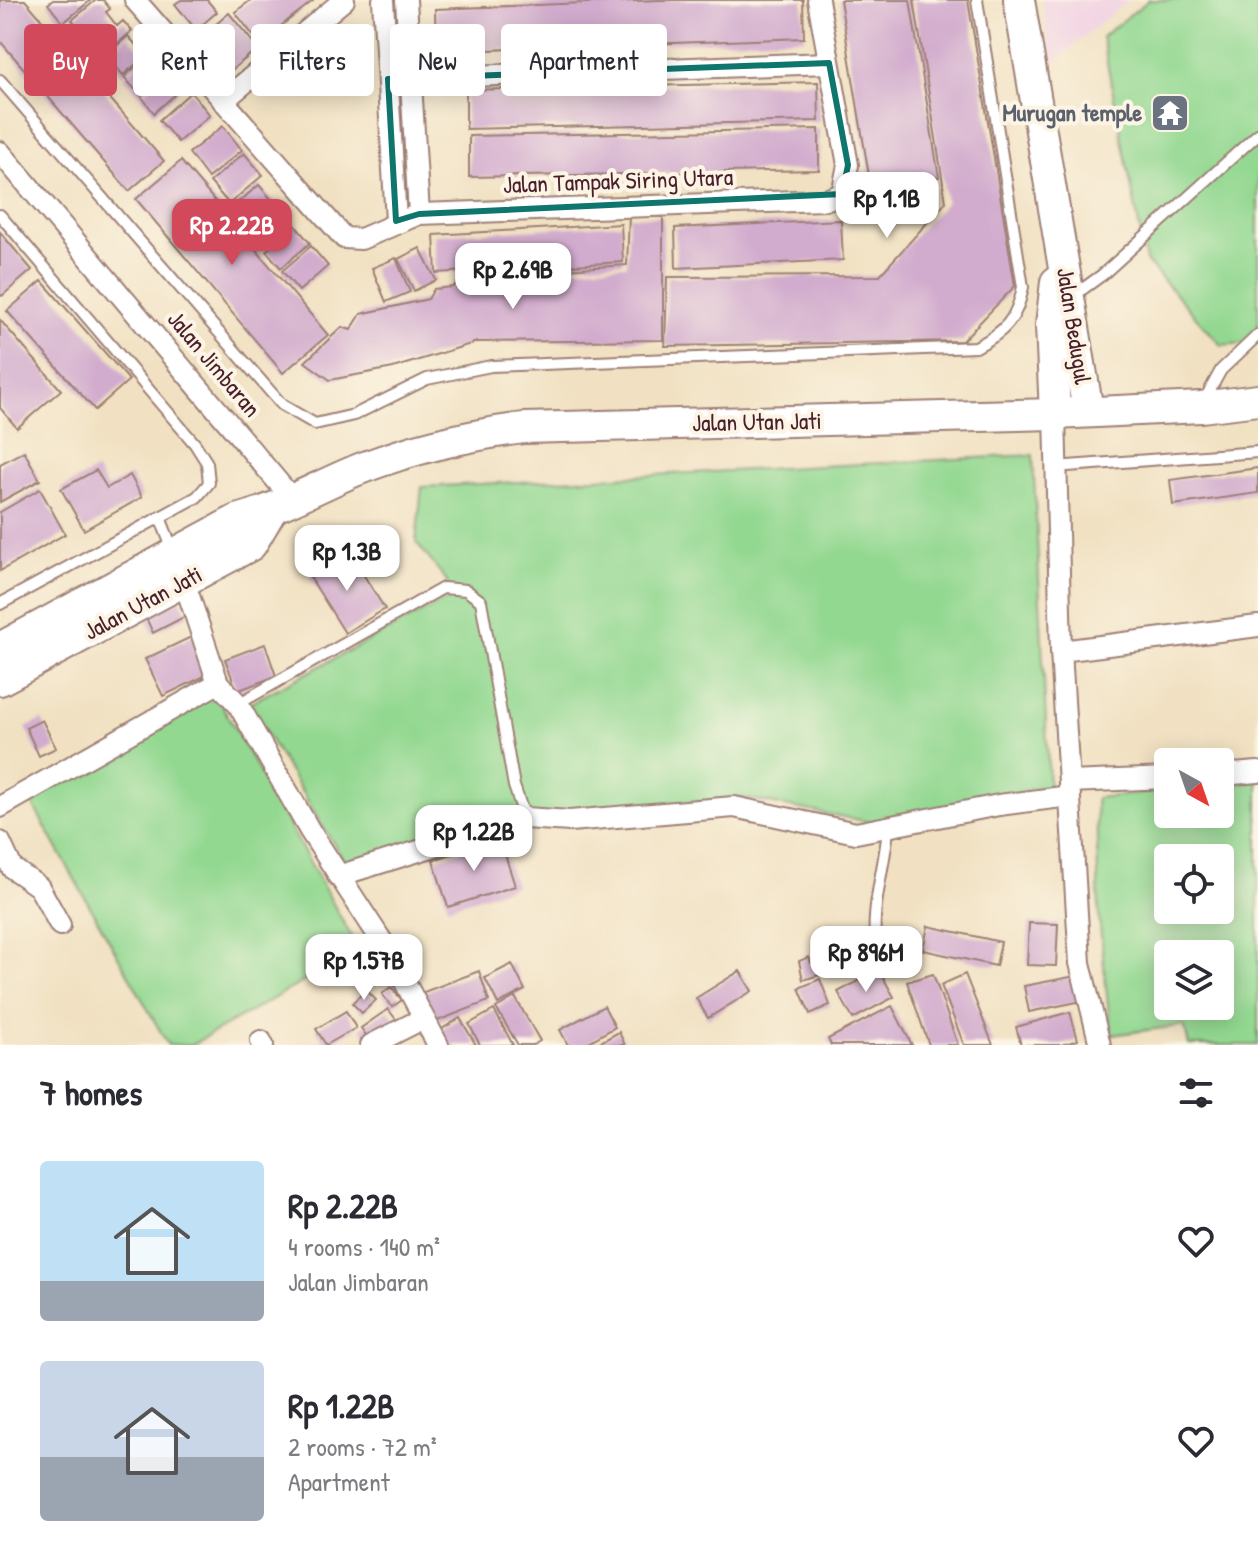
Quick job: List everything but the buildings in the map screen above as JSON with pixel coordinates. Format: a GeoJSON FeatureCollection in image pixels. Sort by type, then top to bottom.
{"type":"FeatureCollection","features":[{"type":"Feature","properties":{"kind":"main road","name":"Jalan Bedugul"},"geometry":{"type":"LineString","coordinates":[[1019,0],[1088,411]]}},
{"type":"Feature","properties":{"kind":"main road","name":"Jalan Bedugul"},"geometry":{"type":"LineString","coordinates":[[1055,414],[1051,325],[1061,240]]}},
{"type":"Feature","properties":{"kind":"main road","name":"Jalan Utan Jati"},"geometry":{"type":"LineString","coordinates":[[0,648],[179,568],[251,545],[283,506],[360,469],[424,447],[476,434],[524,428],[1055,414],[1201,407],[1258,400]]}},
{"type":"Feature","properties":{"kind":"main road","name":"Jalan Utan Jati"},"geometry":{"type":"LineString","coordinates":[[0,680],[179,568]]}},
{"type":"Feature","properties":{"kind":"street"},"geometry":{"type":"LineString","coordinates":[[223,101],[344,0]]}},
{"type":"Feature","properties":{"kind":"street"},"geometry":{"type":"LineString","coordinates":[[383,0],[396,221]]}},
{"type":"Feature","properties":{"kind":"street"},"geometry":{"type":"LineString","coordinates":[[406,0],[407,24]]}},
{"type":"Feature","properties":{"kind":"street"},"geometry":{"type":"LineString","coordinates":[[485,75],[829,63],[818,0]]}},
{"type":"Feature","properties":{"kind":"street","name":"Jalan Tampak Siring Utara"},"geometry":{"type":"LineString","coordinates":[[142,2],[223,101],[344,238],[361,239],[396,221],[419,214],[825,200],[842,194],[848,165],[829,63]]}},
{"type":"Feature","properties":{"kind":"street"},"geometry":{"type":"LineString","coordinates":[[410,96],[419,214]]}},
{"type":"Feature","properties":{"kind":"street","name":"Jalan Jimbaran"},"geometry":{"type":"LineString","coordinates":[[0,152],[283,506]]}},
{"type":"Feature","properties":{"kind":"street"},"geometry":{"type":"LineString","coordinates":[[1055,414],[1061,651],[1080,963],[1100,1045]]}},
{"type":"Feature","properties":{"kind":"street"},"geometry":{"type":"LineString","coordinates":[[179,568],[218,683],[238,704],[338,876],[389,952],[438,1045]]}},
{"type":"Feature","properties":{"kind":"street"},"geometry":{"type":"LineString","coordinates":[[1061,651],[1258,626]]}},
{"type":"Feature","properties":{"kind":"street"},"geometry":{"type":"LineString","coordinates":[[0,807],[218,683]]}},
{"type":"Feature","properties":{"kind":"street"},"geometry":{"type":"LineString","coordinates":[[1234,774],[1258,772]]}},
{"type":"Feature","properties":{"kind":"street"},"geometry":{"type":"LineString","coordinates":[[338,876],[525,818],[570,821],[734,807],[856,833],[888,829],[1070,789],[1154,780]]}},
{"type":"Feature","properties":{"kind":"street"},"geometry":{"type":"LineString","coordinates":[[0,842],[12,868],[39,887],[60,925]]}},
{"type":"Feature","properties":{"kind":"street"},"geometry":{"type":"LineString","coordinates":[[371,1045],[422,1019]]}},
{"type":"Feature","properties":{"kind":"lane"},"geometry":{"type":"LineString","coordinates":[[0,80],[282,405],[315,424],[354,415],[427,379],[491,366],[976,347],[1002,333],[1018,312],[1023,287],[977,0]]}},
{"type":"Feature","properties":{"kind":"lane"},"geometry":{"type":"LineString","coordinates":[[1068,300],[1102,275],[1258,134]]}},
{"type":"Feature","properties":{"kind":"lane"},"geometry":{"type":"LineString","coordinates":[[0,215],[207,463],[209,483],[197,497],[0,604]]}},
{"type":"Feature","properties":{"kind":"lane"},"geometry":{"type":"LineString","coordinates":[[1201,407],[1221,370],[1258,335]]}},
{"type":"Feature","properties":{"kind":"lane"},"geometry":{"type":"LineString","coordinates":[[1054,467],[1258,452]]}},
{"type":"Feature","properties":{"kind":"lane"},"geometry":{"type":"LineString","coordinates":[[160,517],[179,568]]}},
{"type":"Feature","properties":{"kind":"lane"},"geometry":{"type":"LineString","coordinates":[[238,704],[443,588],[466,590],[481,601],[514,786],[525,818]]}},
{"type":"Feature","properties":{"kind":"lane"},"geometry":{"type":"LineString","coordinates":[[876,952],[872,924],[874,897],[885,867],[888,829]]}},
{"type":"Feature","properties":{"kind":"highlighted area"},"geometry":{"type":"Polygon","coordinates":[[[829,63],[848,165],[842,194],[419,214],[396,221],[388,79],[829,63]]]}},
{"type":"Feature","properties":{"kind":"shaded area"},"geometry":{"type":"Polygon","coordinates":[[[1042,0],[1129,0],[1051,64],[1042,0]]]}},
{"type":"Feature","properties":{"kind":"green space"},"geometry":{"type":"Polygon","coordinates":[[[1149,0],[1258,0],[1258,342],[1221,345],[1146,261],[1102,37],[1149,0]]]}},
{"type":"Feature","properties":{"kind":"green space"},"geometry":{"type":"Polygon","coordinates":[[[1033,455],[1049,786],[880,824],[738,797],[513,824],[352,874],[248,704],[448,599],[447,581],[416,542],[422,487],[1033,455]]]}},
{"type":"Feature","properties":{"kind":"green space"},"geometry":{"type":"Polygon","coordinates":[[[215,693],[359,950],[191,1045],[168,1045],[29,798],[215,693]]]}},
{"type":"Feature","properties":{"kind":"green space"},"geometry":{"type":"Polygon","coordinates":[[[1258,781],[1258,1045],[1189,1045],[1184,1025],[1111,1035],[1099,916],[1096,798],[1154,792],[1154,828],[1234,828],[1234,784],[1258,781]]]}},
{"type":"Feature","properties":{"kind":"place","name":"Murugan temple"},"geometry":{"type":"Point","coordinates":[1170,113]}}]}
